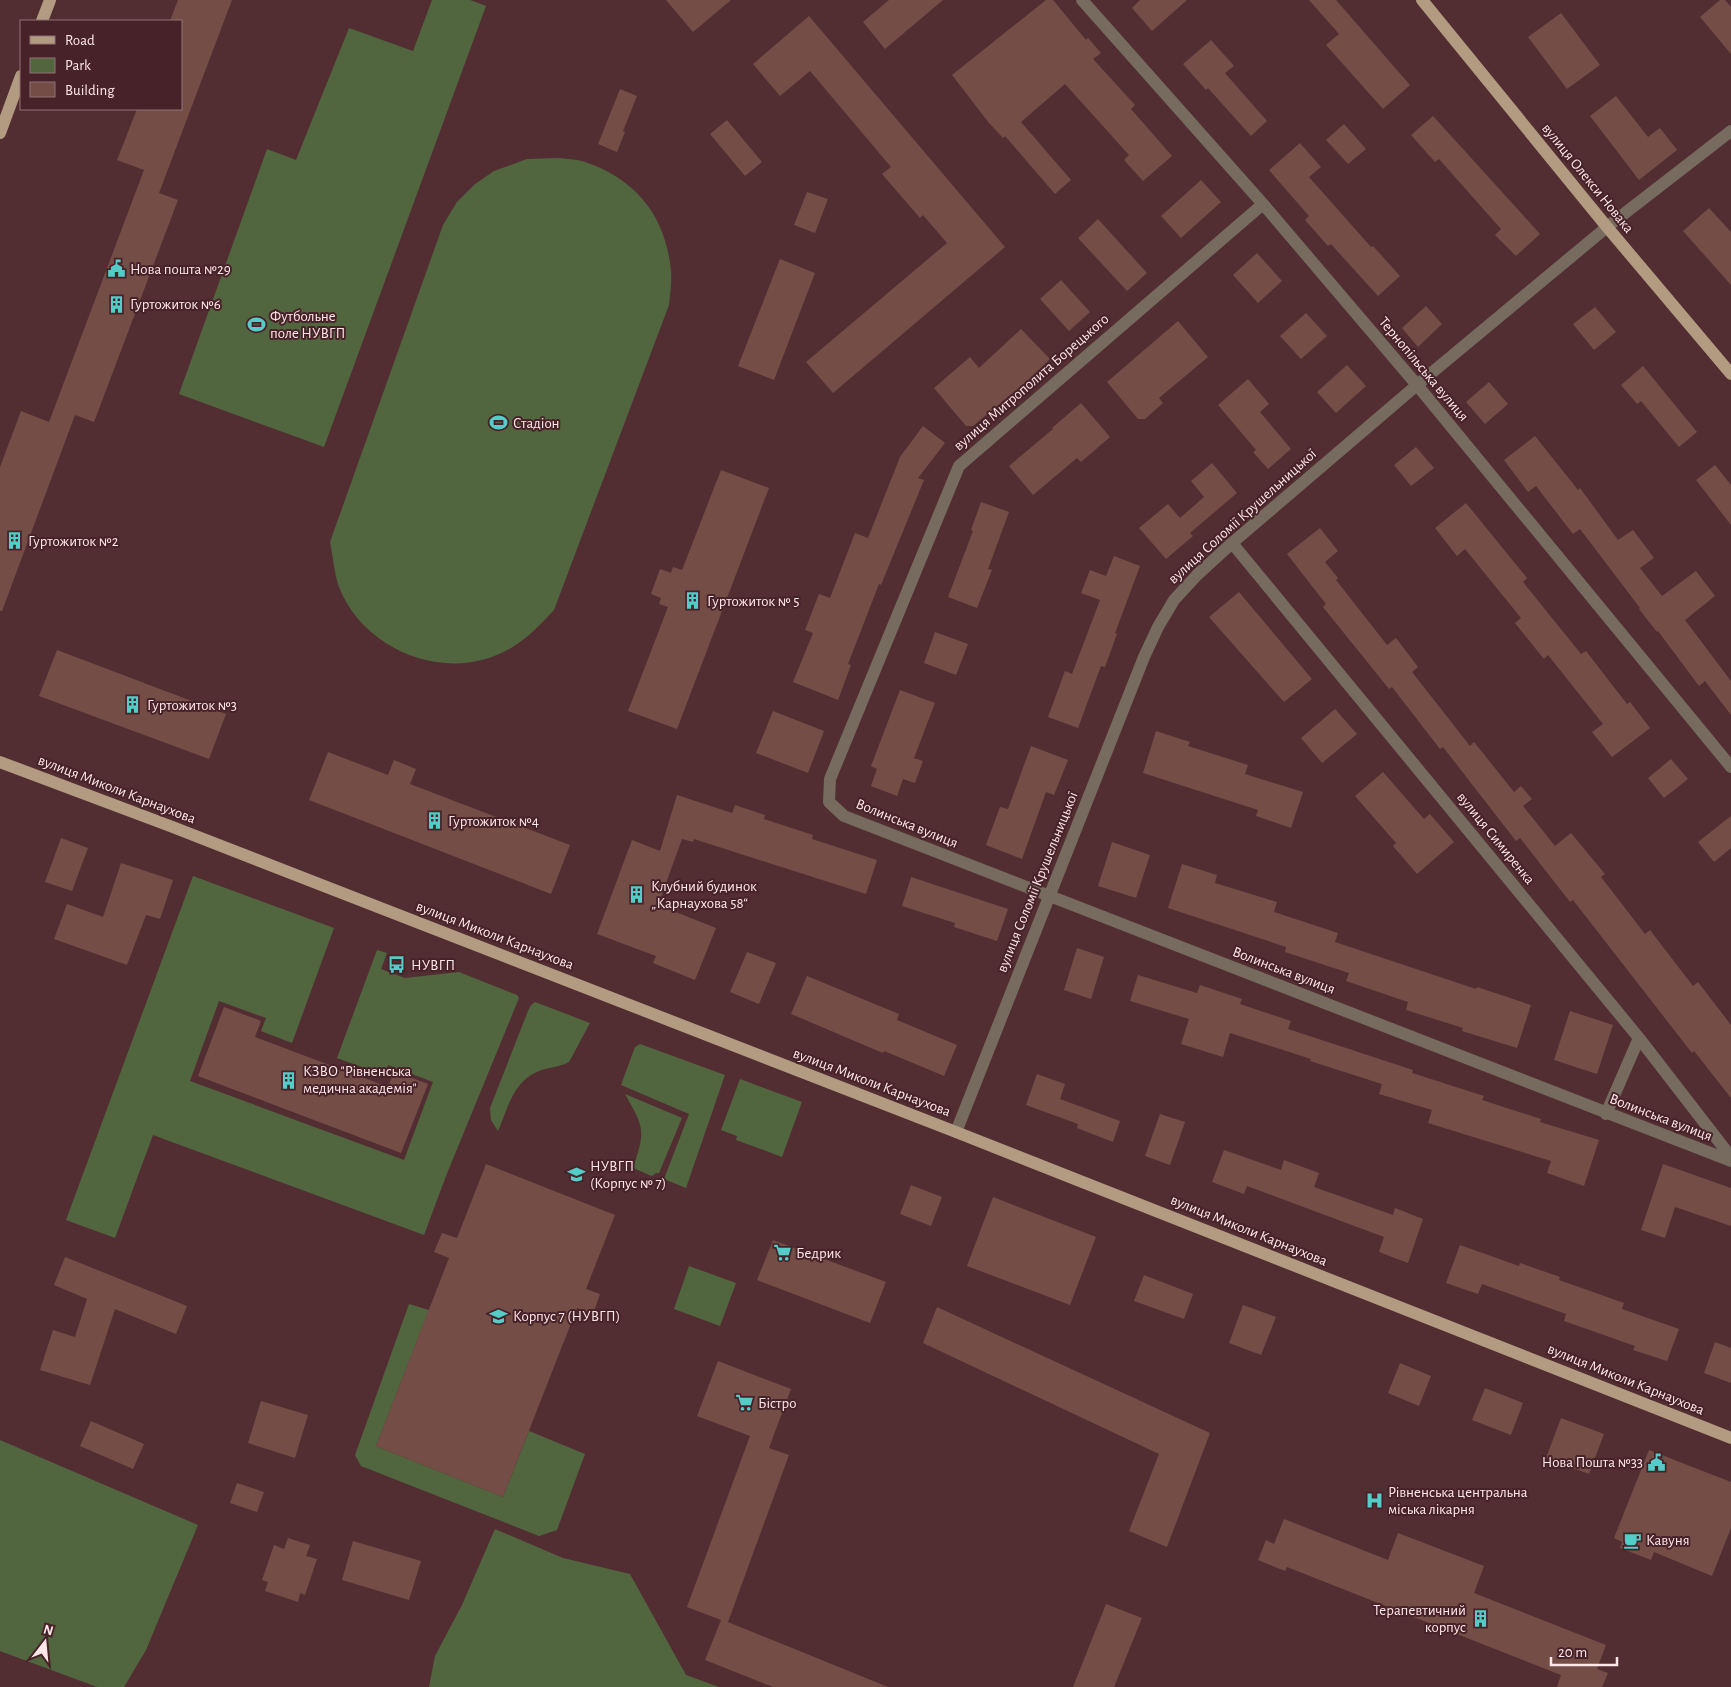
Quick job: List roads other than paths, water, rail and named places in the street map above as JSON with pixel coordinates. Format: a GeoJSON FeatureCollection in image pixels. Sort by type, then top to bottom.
{"type":"FeatureCollection","features":[{"type":"Feature","properties":{"kind":"main road"},"geometry":{"type":"LineString","coordinates":[[42,20],[50,0]]}},
{"type":"Feature","properties":{"kind":"main road","name":"вулиця Олекси Новака"},"geometry":{"type":"LineString","coordinates":[[1422,0],[1607,227],[1731,374]]}},
{"type":"Feature","properties":{"kind":"main road"},"geometry":{"type":"LineString","coordinates":[[0,133],[20,79]]}},
{"type":"Feature","properties":{"kind":"main road","name":"вулиця Миколи Карнаухова"},"geometry":{"type":"LineString","coordinates":[[0,762],[178,829],[956,1132],[1731,1438]]}},
{"type":"Feature","properties":{"kind":"street","name":"Тернопільська вулиця"},"geometry":{"type":"LineString","coordinates":[[1082,0],[1263,204],[1416,385],[1731,767]]}},
{"type":"Feature","properties":{"kind":"street","name":"вулиця Соломії Крушельницької"},"geometry":{"type":"LineString","coordinates":[[956,1132],[1144,657],[1158,627],[1174,600],[1197,575],[1232,543],[1416,385],[1607,227],[1731,131]]}},
{"type":"Feature","properties":{"kind":"street","name":"вулиця Митрополита Борецького"},"geometry":{"type":"LineString","coordinates":[[829,802],[830,780],[959,466],[1263,204]]}},
{"type":"Feature","properties":{"kind":"street","name":"вулиця Симиренка"},"geometry":{"type":"LineString","coordinates":[[1232,543],[1638,1038],[1731,1157]]}},
{"type":"Feature","properties":{"kind":"street","name":"Волинська вулиця"},"geometry":{"type":"LineString","coordinates":[[829,802],[844,816],[1606,1114],[1731,1161]]}},
{"type":"Feature","properties":{"kind":"street"},"geometry":{"type":"LineString","coordinates":[[1606,1114],[1638,1038]]}},
{"type":"Feature","properties":{"kind":"place","name":"Нова пошта №29"},"geometry":{"type":"Point","coordinates":[116,269]}},
{"type":"Feature","properties":{"kind":"place","name":"Гуртожиток №6"},"geometry":{"type":"Point","coordinates":[116,304]}},
{"type":"Feature","properties":{"kind":"place","name":"Футбольне поле НУВГП"},"geometry":{"type":"Point","coordinates":[256,325]}},
{"type":"Feature","properties":{"kind":"place","name":"Стадіон"},"geometry":{"type":"Point","coordinates":[499,423]}},
{"type":"Feature","properties":{"kind":"place","name":"Гуртожиток №2"},"geometry":{"type":"Point","coordinates":[14,541]}},
{"type":"Feature","properties":{"kind":"place","name":"Гуртожиток № 5"},"geometry":{"type":"Point","coordinates":[693,601]}},
{"type":"Feature","properties":{"kind":"place","name":"Гуртожиток №3"},"geometry":{"type":"Point","coordinates":[133,705]}},
{"type":"Feature","properties":{"kind":"place","name":"Гуртожиток №4"},"geometry":{"type":"Point","coordinates":[434,821]}},
{"type":"Feature","properties":{"kind":"place","name":"Клубний будинок „Карнаухова 58“"},"geometry":{"type":"Point","coordinates":[637,895]}},
{"type":"Feature","properties":{"kind":"place","name":"НУВГП"},"geometry":{"type":"Point","coordinates":[397,965]}},
{"type":"Feature","properties":{"kind":"place","name":"КЗВО \"Рівненська медична академія\""},"geometry":{"type":"Point","coordinates":[289,1080]}},
{"type":"Feature","properties":{"kind":"place","name":"НУВГП (Корпус № 7)"},"geometry":{"type":"Point","coordinates":[576,1175]}},
{"type":"Feature","properties":{"kind":"place","name":"Бедрик"},"geometry":{"type":"Point","coordinates":[782,1253]}},
{"type":"Feature","properties":{"kind":"place","name":"Корпус 7 (НУВГП)"},"geometry":{"type":"Point","coordinates":[499,1316]}},
{"type":"Feature","properties":{"kind":"place","name":"Бістро"},"geometry":{"type":"Point","coordinates":[744,1403]}},
{"type":"Feature","properties":{"kind":"place","name":"Нова Пошта №33"},"geometry":{"type":"Point","coordinates":[1657,1462]}},
{"type":"Feature","properties":{"kind":"place","name":"Рівненська центральна міська лікарня"},"geometry":{"type":"Point","coordinates":[1374,1501]}},
{"type":"Feature","properties":{"kind":"place","name":"Кавуня"},"geometry":{"type":"Point","coordinates":[1632,1540]}},
{"type":"Feature","properties":{"kind":"place","name":"Терапевтичний корпус"},"geometry":{"type":"Point","coordinates":[1480,1619]}}]}
